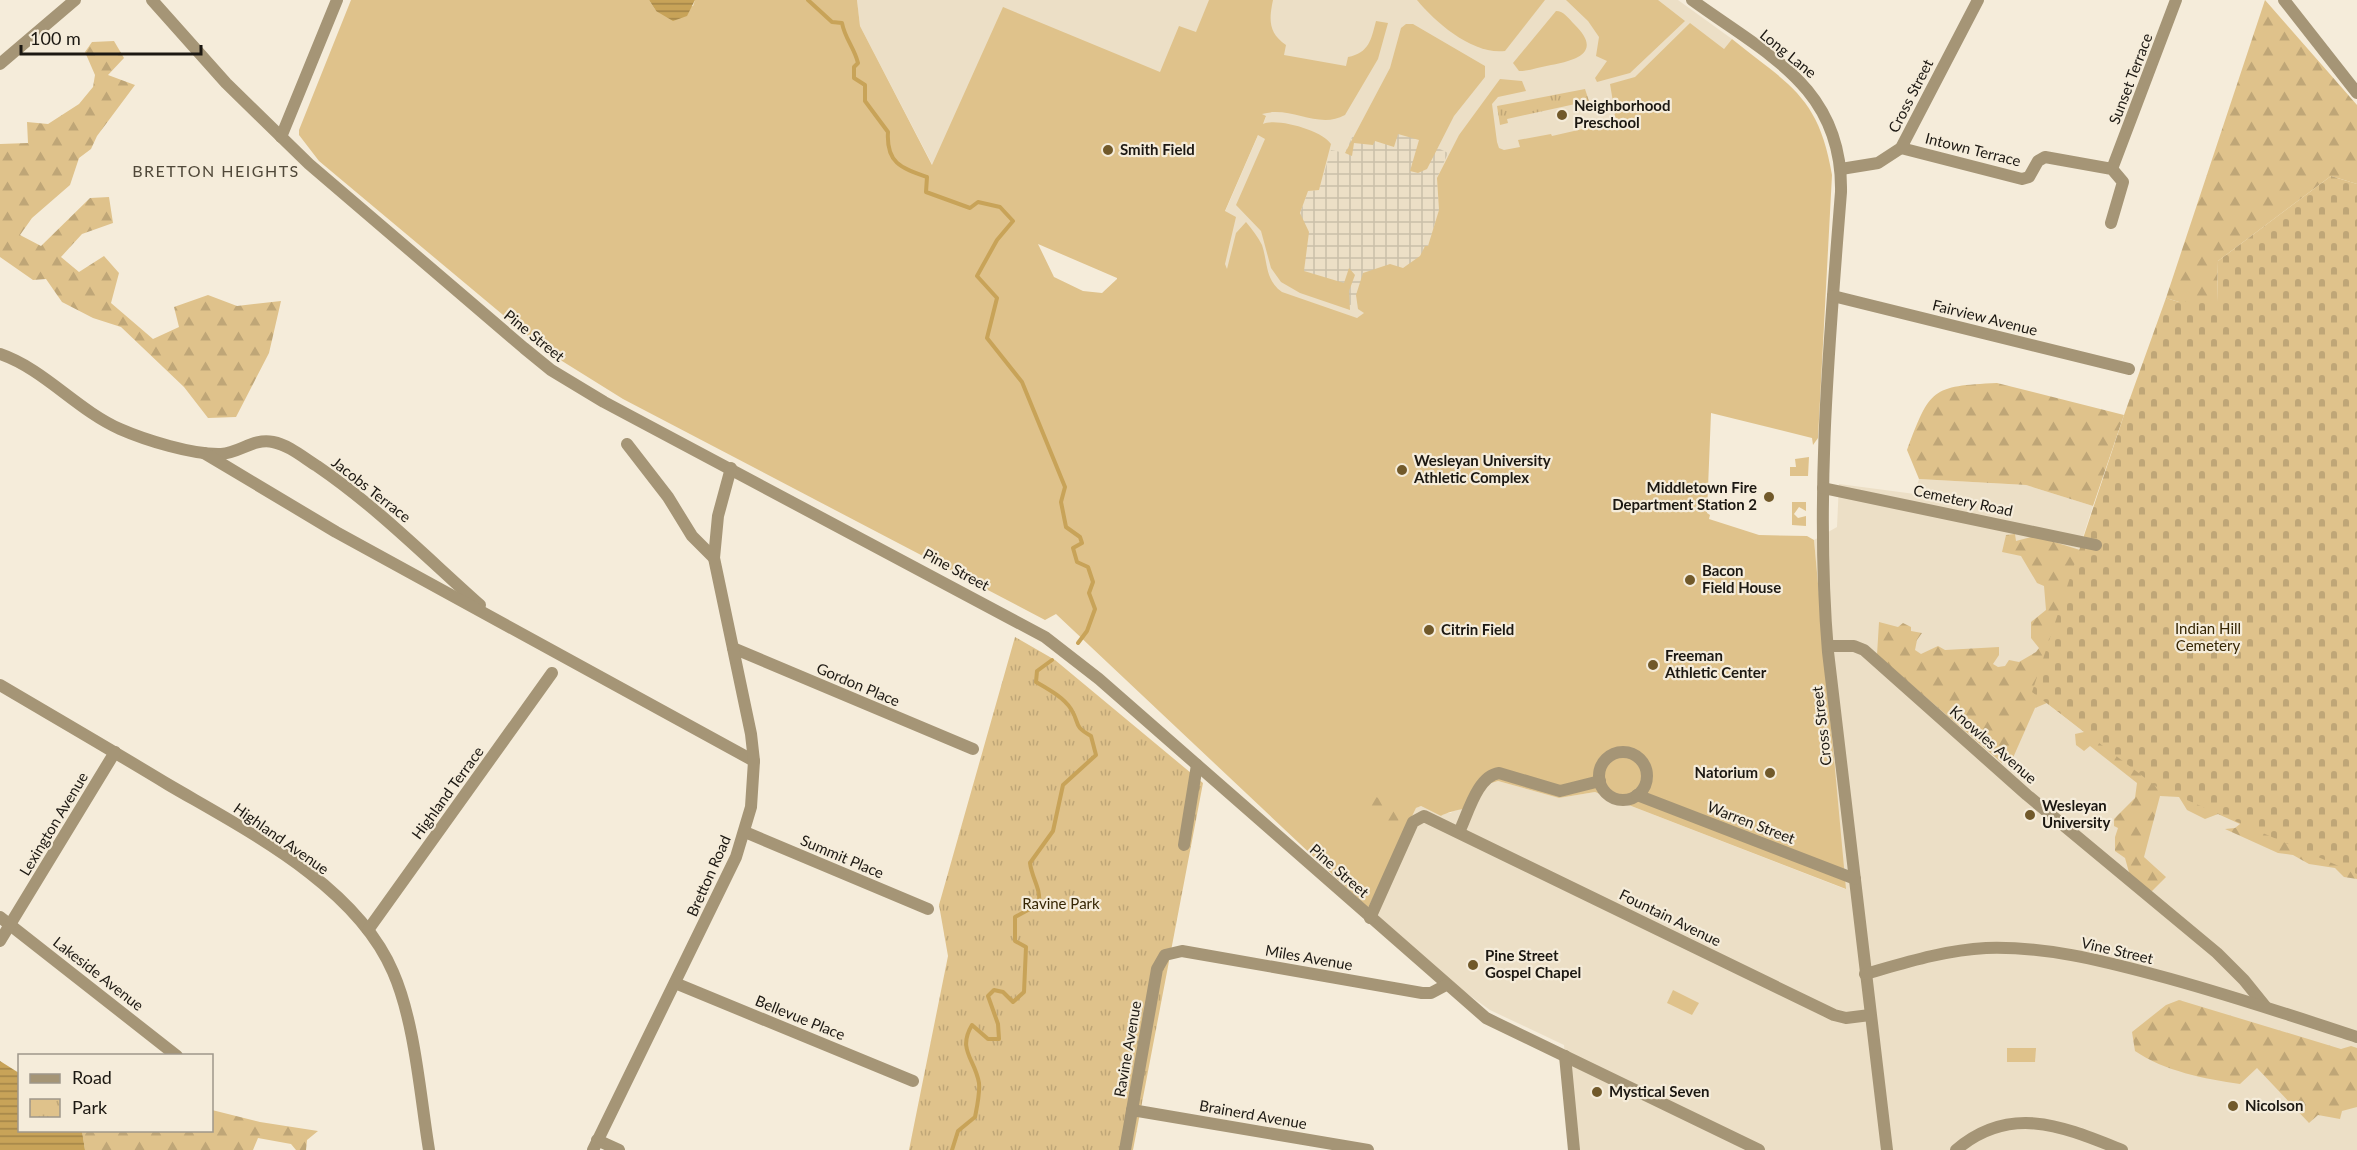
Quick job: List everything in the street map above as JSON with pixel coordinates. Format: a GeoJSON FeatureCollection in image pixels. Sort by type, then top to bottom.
{"type":"FeatureCollection","features":[{"type":"Feature","properties":{"kind":"street"},"geometry":{"type":"LineString","coordinates":[[0,64],[75,0]]}},
{"type":"Feature","properties":{"kind":"street","name":"Pine Street"},"geometry":{"type":"LineString","coordinates":[[152,0],[226,83],[337,189],[551,370],[604,402],[1045,637],[1099,679],[1486,1018],[1759,1150]]}},
{"type":"Feature","properties":{"kind":"street"},"geometry":{"type":"LineString","coordinates":[[281,137],[337,0]]}},
{"type":"Feature","properties":{"kind":"street","name":"Long Lane"},"geometry":{"type":"LineString","coordinates":[[1692,0],[1785,68],[1810,92],[1831,128],[1841,169],[1833,296]]}},
{"type":"Feature","properties":{"kind":"street","name":"Cross Street"},"geometry":{"type":"LineString","coordinates":[[1841,169],[1878,163],[1901,148],[1978,0]]}},
{"type":"Feature","properties":{"kind":"street","name":"Sunset Terrace"},"geometry":{"type":"LineString","coordinates":[[2112,169],[2176,0]]}},
{"type":"Feature","properties":{"kind":"street"},"geometry":{"type":"LineString","coordinates":[[2284,0],[2357,93]]}},
{"type":"Feature","properties":{"kind":"street","name":"Intown Terrace"},"geometry":{"type":"LineString","coordinates":[[1901,148],[2022,178],[2029,177],[2038,161],[2045,157],[2112,169]]}},
{"type":"Feature","properties":{"kind":"street"},"geometry":{"type":"LineString","coordinates":[[2111,224],[2123,183],[2112,169]]}},
{"type":"Feature","properties":{"kind":"street","name":"Cross Street"},"geometry":{"type":"LineString","coordinates":[[1833,296],[1821,548],[1828,646],[1887,1150]]}},
{"type":"Feature","properties":{"kind":"street","name":"Fairview Avenue"},"geometry":{"type":"LineString","coordinates":[[1833,296],[2129,369]]}},
{"type":"Feature","properties":{"kind":"street","name":"Jacobs Terrace"},"geometry":{"type":"LineString","coordinates":[[0,354],[20,363],[101,419],[136,435],[204,453],[336,532],[754,761]]}},
{"type":"Feature","properties":{"kind":"street","name":"Jacobs Terrace"},"geometry":{"type":"LineString","coordinates":[[204,453],[231,452],[264,440],[285,446],[366,502],[497,619]]}},
{"type":"Feature","properties":{"kind":"street"},"geometry":{"type":"LineString","coordinates":[[627,444],[668,497],[692,536],[714,558]]}},
{"type":"Feature","properties":{"kind":"street","name":"Bretton Road"},"geometry":{"type":"LineString","coordinates":[[595,1145],[725,882],[745,832],[750,807],[754,761],[746,706],[714,558],[718,516],[731,468]]}},
{"type":"Feature","properties":{"kind":"street","name":"Cemetery Road"},"geometry":{"type":"LineString","coordinates":[[1823,488],[2096,544]]}},
{"type":"Feature","properties":{"kind":"street","name":"Knowles Avenue"},"geometry":{"type":"LineString","coordinates":[[1828,646],[1854,646],[1864,650],[2027,795],[2217,953],[2244,980],[2265,1006]]}},
{"type":"Feature","properties":{"kind":"street","name":"Gordon Place"},"geometry":{"type":"LineString","coordinates":[[732,648],[973,749]]}},
{"type":"Feature","properties":{"kind":"street","name":"Highland Terrace"},"geometry":{"type":"LineString","coordinates":[[368,930],[552,673]]}},
{"type":"Feature","properties":{"kind":"street","name":"Highland Avenue"},"geometry":{"type":"LineString","coordinates":[[0,685],[278,851],[317,881],[368,930],[393,971],[402,997],[429,1150]]}},
{"type":"Feature","properties":{"kind":"street","name":"Lexington Avenue"},"geometry":{"type":"LineString","coordinates":[[0,941],[5,920],[115,752]]}},
{"type":"Feature","properties":{"kind":"street"},"geometry":{"type":"LineString","coordinates":[[1459,832],[1483,782],[1493,774],[1498,773],[1560,791],[1600,781],[1602,767],[1610,756],[1629,753],[1641,759],[1647,772],[1645,785],[1636,795]]}},
{"type":"Feature","properties":{"kind":"street"},"geometry":{"type":"LineString","coordinates":[[1185,845],[1197,765]]}},
{"type":"Feature","properties":{"kind":"street","name":"Warren Street"},"geometry":{"type":"LineString","coordinates":[[1600,781],[1605,791],[1614,798],[1626,799],[1636,795],[1855,879]]}},
{"type":"Feature","properties":{"kind":"street","name":"Fountain Avenue"},"geometry":{"type":"LineString","coordinates":[[1370,918],[1416,818],[1427,817],[1834,1015],[1846,1018],[1870,1015]]}},
{"type":"Feature","properties":{"kind":"street","name":"Summit Place"},"geometry":{"type":"LineString","coordinates":[[745,832],[928,909]]}},
{"type":"Feature","properties":{"kind":"street","name":"Lakeside Avenue"},"geometry":{"type":"LineString","coordinates":[[5,920],[174,1054]]}},
{"type":"Feature","properties":{"kind":"street","name":"Vine Street"},"geometry":{"type":"LineString","coordinates":[[1865,974],[1951,952],[1984,948],[2037,949],[2123,966],[2265,1006],[2357,1037]]}},
{"type":"Feature","properties":{"kind":"street","name":"Miles Avenue"},"geometry":{"type":"LineString","coordinates":[[1165,955],[1182,951],[1422,993],[1431,993],[1446,985]]}},
{"type":"Feature","properties":{"kind":"street","name":"Ravine Avenue"},"geometry":{"type":"LineString","coordinates":[[1125,1150],[1157,969],[1165,955]]}},
{"type":"Feature","properties":{"kind":"street","name":"Bellevue Place"},"geometry":{"type":"LineString","coordinates":[[675,983],[913,1081]]}},
{"type":"Feature","properties":{"kind":"street"},"geometry":{"type":"LineString","coordinates":[[1565,1056],[1574,1150]]}},
{"type":"Feature","properties":{"kind":"street","name":"Brainerd Avenue"},"geometry":{"type":"LineString","coordinates":[[1132,1110],[1368,1150]]}},
{"type":"Feature","properties":{"kind":"street"},"geometry":{"type":"LineString","coordinates":[[1956,1150],[1990,1128],[2040,1123],[2074,1131],[2122,1150]]}},
{"type":"Feature","properties":{"kind":"street"},"geometry":{"type":"LineString","coordinates":[[595,1145],[619,1150]]}},
{"type":"Feature","properties":{"kind":"shaded area"},"geometry":{"type":"Polygon","coordinates":[[[649,0],[695,0],[687,16],[673,21],[656,11],[649,0]]]}},
{"type":"Feature","properties":{"kind":"shaded area"},"geometry":{"type":"Polygon","coordinates":[[[857,0],[1678,0],[1732,39],[1724,49],[1425,273],[1353,321],[1202,265],[1266,117],[933,166],[860,26],[857,0]]]}},
{"type":"Feature","properties":{"kind":"shaded area"},"geometry":{"type":"Polygon","coordinates":[[[1390,124],[1448,153],[1437,178],[1439,210],[1422,266],[1366,300],[1347,306],[1291,284],[1300,213],[1308,191],[1319,190],[1331,150],[1345,153],[1353,135],[1390,124]]]}},
{"type":"Feature","properties":{"kind":"shaded area","name":"Wesleyan University"},"geometry":{"type":"Polygon","coordinates":[[[1919,479],[2026,485],[2093,506],[2032,692],[2157,787],[2357,874],[2357,1150],[1573,1150],[1564,1045],[1490,1010],[1455,985],[1368,908],[1416,808],[1421,806],[1441,816],[1451,813],[1475,788],[1498,781],[1559,798],[1595,792],[1845,889],[1814,540],[1837,527],[1839,484],[1915,494],[1919,479]]]}},
{"type":"Feature","properties":{"kind":"shaded area"},"geometry":{"type":"Polygon","coordinates":[[[0,1061],[18,1072],[18,1132],[82,1132],[85,1150],[0,1150],[0,1061]]]}},
{"type":"Feature","properties":{"kind":"green space"},"geometry":{"type":"Polygon","coordinates":[[[351,0],[649,0],[656,11],[693,6],[695,0],[857,0],[860,26],[932,165],[1003,7],[1160,72],[1179,26],[1196,32],[1209,0],[1273,0],[1271,25],[1276,36],[1286,45],[1284,55],[1346,66],[1348,57],[1361,52],[1368,45],[1376,21],[1388,23],[1378,59],[1345,115],[1325,120],[1283,112],[1262,114],[1266,116],[1263,124],[1278,122],[1310,130],[1327,139],[1331,144],[1319,190],[1308,191],[1300,213],[1309,232],[1304,271],[1344,283],[1349,268],[1355,275],[1349,291],[1350,310],[1300,293],[1281,282],[1271,268],[1261,231],[1236,205],[1265,139],[1258,135],[1225,211],[1236,217],[1225,264],[1227,269],[1236,233],[1246,222],[1262,245],[1270,277],[1282,292],[1357,318],[1364,313],[1358,309],[1356,295],[1363,273],[1390,264],[1403,268],[1420,256],[1425,246],[1428,246],[1439,210],[1437,178],[1459,135],[1500,79],[1522,81],[1526,91],[1498,97],[1492,104],[1497,142],[1499,148],[1504,150],[1520,147],[1518,140],[1551,134],[1552,136],[1609,123],[1615,114],[1610,84],[1635,77],[1690,23],[1724,49],[1732,39],[1785,81],[1810,109],[1826,148],[1832,175],[1818,438],[1813,445],[1812,438],[1711,413],[1707,513],[1710,515],[1709,519],[1759,535],[1807,536],[1814,540],[1846,889],[1595,792],[1559,798],[1498,781],[1475,788],[1464,809],[1441,816],[1421,806],[1416,808],[1368,908],[1056,614],[1045,620],[623,399],[546,351],[319,161],[299,135],[351,0]],[[1038,244],[1054,277],[1083,291],[1102,293],[1117,278],[1038,244]]]}},
{"type":"Feature","properties":{"kind":"green space"},"geometry":{"type":"Polygon","coordinates":[[[1417,0],[1545,0],[1505,51],[1493,51],[1480,48],[1456,36],[1417,0]]]}},
{"type":"Feature","properties":{"kind":"green space"},"geometry":{"type":"Polygon","coordinates":[[[1566,0],[1658,0],[1685,21],[1630,73],[1597,82],[1595,78],[1607,61],[1596,56],[1599,37],[1588,21],[1566,0]]]}},
{"type":"Feature","properties":{"kind":"green space"},"geometry":{"type":"Polygon","coordinates":[[[2265,0],[2357,105],[2357,184],[2331,176],[2218,261],[2217,302],[2179,302],[2166,298],[2265,0]]]}},
{"type":"Feature","properties":{"kind":"green space"},"geometry":{"type":"Polygon","coordinates":[[[1556,11],[1566,16],[1582,34],[1586,42],[1583,53],[1570,60],[1519,71],[1513,63],[1556,11]]]}},
{"type":"Feature","properties":{"kind":"green space"},"geometry":{"type":"Polygon","coordinates":[[[1406,24],[1413,24],[1485,66],[1485,77],[1454,116],[1427,169],[1418,173],[1410,171],[1419,140],[1398,134],[1394,147],[1375,141],[1373,145],[1354,143],[1352,156],[1345,153],[1390,68],[1401,28],[1406,24]]]}},
{"type":"Feature","properties":{"kind":"green space"},"geometry":{"type":"Polygon","coordinates":[[[114,41],[124,58],[108,75],[135,85],[97,136],[91,149],[79,158],[70,185],[32,218],[20,235],[41,246],[90,198],[109,197],[113,223],[82,234],[61,257],[79,272],[104,256],[119,273],[111,303],[153,339],[179,327],[174,307],[208,295],[237,306],[281,301],[269,353],[236,417],[208,418],[184,387],[121,327],[93,318],[62,302],[46,279],[33,280],[0,257],[0,144],[28,143],[27,122],[48,124],[79,104],[93,87],[95,75],[85,52],[92,42],[114,41]]]}},
{"type":"Feature","properties":{"kind":"green space"},"geometry":{"type":"Polygon","coordinates":[[[1585,89],[1589,101],[1507,119],[1508,123],[1500,125],[1497,106],[1585,89]]]}},
{"type":"Feature","properties":{"kind":"green space","name":"Indian Hill Cemetery"},"geometry":{"type":"Polygon","coordinates":[[[2331,176],[2357,184],[2357,874],[2157,787],[2032,692],[2124,415],[2166,298],[2179,302],[2217,302],[2218,261],[2331,176]]]}},
{"type":"Feature","properties":{"kind":"green space"},"geometry":{"type":"Polygon","coordinates":[[[1997,383],[2124,415],[2093,506],[2026,485],[1919,479],[1907,450],[1921,414],[1928,403],[1946,389],[1997,383]]]}},
{"type":"Feature","properties":{"kind":"green space"},"geometry":{"type":"Polygon","coordinates":[[[1809,457],[1808,476],[1790,476],[1790,467],[1796,467],[1795,459],[1809,457]]]}},
{"type":"Feature","properties":{"kind":"green space"},"geometry":{"type":"Polygon","coordinates":[[[1792,502],[1806,502],[1806,511],[1799,507],[1794,514],[1798,518],[1806,516],[1806,526],[1792,525],[1792,502]]]}},
{"type":"Feature","properties":{"kind":"green space"},"geometry":{"type":"Polygon","coordinates":[[[2015,534],[2016,541],[2035,536],[2080,550],[2078,555],[2357,773],[2357,879],[2344,877],[2335,868],[2309,864],[2293,855],[2278,853],[2225,829],[2235,828],[2240,824],[2218,814],[2205,819],[2187,810],[2179,797],[2160,796],[2144,857],[2166,877],[2151,892],[2130,876],[2125,858],[2115,851],[2115,837],[2118,828],[2114,826],[2114,819],[2135,798],[2137,783],[2090,746],[2084,751],[2076,745],[2075,734],[2084,732],[2047,703],[2035,708],[2012,760],[2002,763],[1877,655],[1879,622],[1898,627],[1903,623],[1911,627],[1911,631],[1922,633],[1917,640],[1915,650],[1921,654],[1938,646],[1945,650],[1999,647],[1999,655],[1993,664],[1998,667],[2005,666],[2009,660],[2019,662],[2036,652],[2039,648],[2031,638],[2031,622],[2046,610],[2044,586],[2037,583],[2021,556],[2002,552],[2006,535],[2015,534]]]}},
{"type":"Feature","properties":{"kind":"green space","name":"Ravine Park"},"geometry":{"type":"Polygon","coordinates":[[[1015,637],[1055,660],[1203,783],[1133,1150],[909,1150],[948,956],[939,905],[1015,637]]]}},
{"type":"Feature","properties":{"kind":"green space"},"geometry":{"type":"Polygon","coordinates":[[[1361,792],[1409,808],[1406,816],[1391,825],[1358,796],[1361,792]]]}},
{"type":"Feature","properties":{"kind":"green space"},"geometry":{"type":"Polygon","coordinates":[[[1673,990],[1699,1003],[1692,1015],[1667,1003],[1673,990]]]}},
{"type":"Feature","properties":{"kind":"green space"},"geometry":{"type":"Polygon","coordinates":[[[2179,1000],[2341,1049],[2351,1046],[2357,1048],[2357,1107],[2342,1111],[2340,1119],[2318,1115],[2309,1123],[2257,1068],[2240,1084],[2199,1077],[2172,1069],[2135,1051],[2132,1032],[2166,1005],[2179,1000]]]}},
{"type":"Feature","properties":{"kind":"green space"},"geometry":{"type":"Polygon","coordinates":[[[2007,1048],[2036,1048],[2035,1062],[2007,1062],[2007,1048]]]}},
{"type":"Feature","properties":{"kind":"green space"},"geometry":{"type":"Polygon","coordinates":[[[213,1110],[260,1122],[318,1131],[307,1140],[306,1150],[296,1150],[291,1144],[258,1138],[253,1150],[85,1150],[82,1132],[213,1132],[213,1110]]]}},
{"type":"Feature","properties":{"kind":"waterway"},"geometry":{"type":"LineString","coordinates":[[808,0],[832,22],[842,23],[858,63],[854,67],[854,78],[865,85],[865,101],[888,132],[890,151],[897,163],[927,177],[926,192],[970,208],[978,202],[1000,207],[1013,221],[997,240],[977,276],[997,298],[987,338],[1022,382],[1065,487],[1061,502],[1066,527],[1080,537],[1082,543],[1073,548],[1077,562],[1088,567],[1093,582],[1089,593],[1095,609],[1087,631],[1078,643]]}},
{"type":"Feature","properties":{"kind":"waterway"},"geometry":{"type":"LineString","coordinates":[[952,1150],[958,1131],[975,1117],[978,1100],[979,1083],[968,1054],[966,1041],[972,1025],[988,1039],[999,1039],[998,1024],[988,996],[994,990],[1003,992],[1013,1002],[1024,992],[1026,947],[1015,941],[1015,917],[1039,904],[1039,893],[1030,863],[1053,831],[1063,785],[1096,755],[1091,736],[1079,727],[1068,705],[1036,682],[1037,671],[1052,660]]}},
{"type":"Feature","properties":{"kind":"place","name":"Neighborhood Preschool"},"geometry":{"type":"Point","coordinates":[1562,115]}},
{"type":"Feature","properties":{"kind":"place","name":"Smith Field"},"geometry":{"type":"Point","coordinates":[1108,150]}},
{"type":"Feature","properties":{"kind":"place","name":"Wesleyan University Athletic Complex"},"geometry":{"type":"Point","coordinates":[1402,470]}},
{"type":"Feature","properties":{"kind":"place","name":"Middletown Fire Department Station 2"},"geometry":{"type":"Point","coordinates":[1769,497]}},
{"type":"Feature","properties":{"kind":"place","name":"Bacon Field House"},"geometry":{"type":"Point","coordinates":[1690,580]}},
{"type":"Feature","properties":{"kind":"place","name":"Citrin Field"},"geometry":{"type":"Point","coordinates":[1429,630]}},
{"type":"Feature","properties":{"kind":"place","name":"Freeman Athletic Center"},"geometry":{"type":"Point","coordinates":[1653,665]}},
{"type":"Feature","properties":{"kind":"place","name":"Natorium"},"geometry":{"type":"Point","coordinates":[1770,773]}},
{"type":"Feature","properties":{"kind":"place","name":"Wesleyan University"},"geometry":{"type":"Point","coordinates":[2030,815]}},
{"type":"Feature","properties":{"kind":"place","name":"Pine Street Gospel Chapel"},"geometry":{"type":"Point","coordinates":[1473,965]}},
{"type":"Feature","properties":{"kind":"place","name":"Mystical Seven"},"geometry":{"type":"Point","coordinates":[1597,1092]}},
{"type":"Feature","properties":{"kind":"place","name":"Nicolson"},"geometry":{"type":"Point","coordinates":[2233,1106]}},
{"type":"Feature","properties":{"kind":"district","name":"BRETTON HEIGHTS"},"geometry":{"type":"Point","coordinates":[216,171]}}]}
